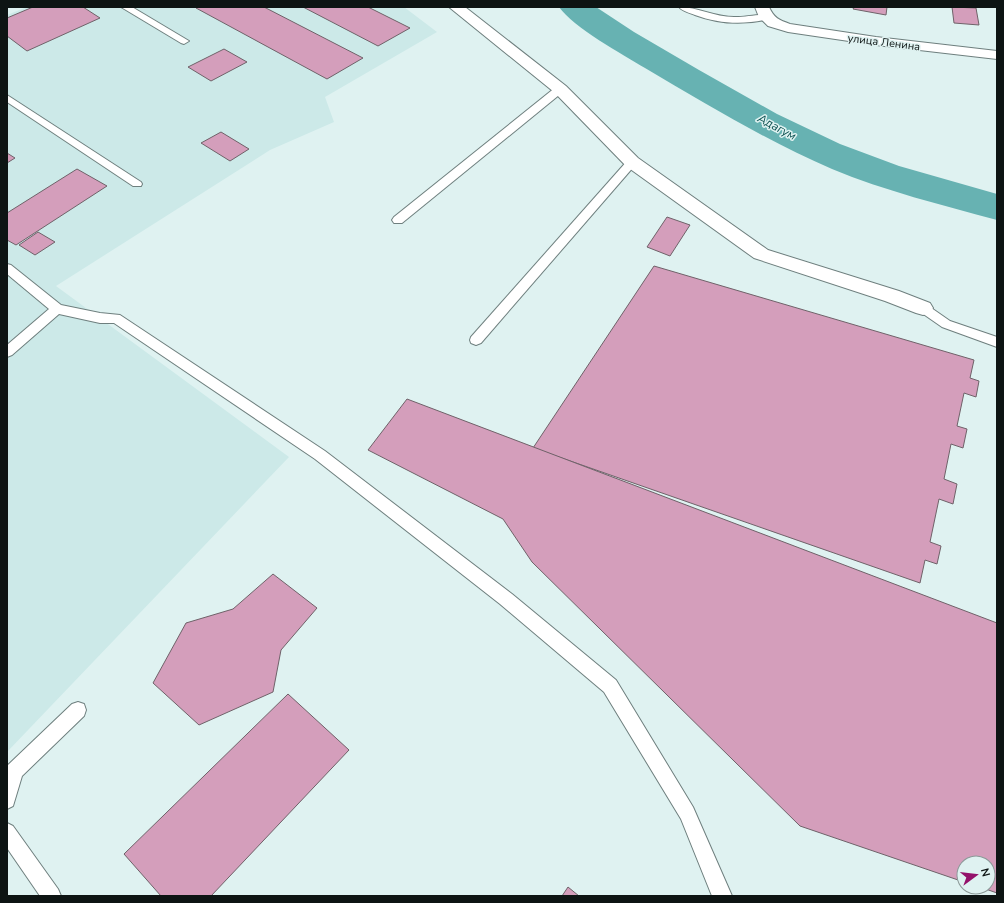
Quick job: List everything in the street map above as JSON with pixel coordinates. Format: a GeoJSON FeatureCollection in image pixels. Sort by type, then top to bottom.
{"type":"FeatureCollection","features":[{"type":"Feature","properties":{"kind":"street"},"geometry":{"type":"LineString","coordinates":[[456,7],[560,90],[632,162],[761,254],[892,296],[923,308]]}},
{"type":"Feature","properties":{"kind":"street","name":"улица Ленина"},"geometry":{"type":"LineString","coordinates":[[767,16],[788,28],[815,33],[997,55]]}},
{"type":"Feature","properties":{"kind":"lane"},"geometry":{"type":"LineString","coordinates":[[125,7],[184,41]]}},
{"type":"Feature","properties":{"kind":"lane"},"geometry":{"type":"LineString","coordinates":[[683,7],[697,13],[732,21],[767,16]]}},
{"type":"Feature","properties":{"kind":"lane"},"geometry":{"type":"LineString","coordinates":[[398,220],[560,90]]}},
{"type":"Feature","properties":{"kind":"lane"},"geometry":{"type":"LineString","coordinates":[[7,98],[137,184]]}},
{"type":"Feature","properties":{"kind":"lane"},"geometry":{"type":"LineString","coordinates":[[476,340],[632,162]]}},
{"type":"Feature","properties":{"kind":"lane"},"geometry":{"type":"LineString","coordinates":[[7,268],[57,309],[100,318],[116,318],[320,455],[506,599],[610,686],[687,813],[722,896]]}},
{"type":"Feature","properties":{"kind":"lane"},"geometry":{"type":"LineString","coordinates":[[923,308],[946,324],[997,342]]}},
{"type":"Feature","properties":{"kind":"lane"},"geometry":{"type":"LineString","coordinates":[[7,352],[57,309]]}},
{"type":"Feature","properties":{"kind":"lane"},"geometry":{"type":"LineString","coordinates":[[7,800],[14,771],[78,710]]}},
{"type":"Feature","properties":{"kind":"lane"},"geometry":{"type":"LineString","coordinates":[[7,832],[51,896]]}},
{"type":"Feature","properties":{"kind":"shaded area"},"geometry":{"type":"Polygon","coordinates":[[[27,7],[404,7],[437,32],[325,97],[334,122],[270,150],[56,286],[289,457],[7,752],[7,15],[27,7]]]}},
{"type":"Feature","properties":{"kind":"building"},"geometry":{"type":"Polygon","coordinates":[[[33,7],[83,7],[100,18],[27,51],[7,36],[7,18],[33,7]]]}},
{"type":"Feature","properties":{"kind":"building"},"geometry":{"type":"Polygon","coordinates":[[[264,7],[363,58],[327,79],[196,8],[264,7]]]}},
{"type":"Feature","properties":{"kind":"building"},"geometry":{"type":"Polygon","coordinates":[[[303,7],[368,7],[410,28],[378,46],[303,7]]]}},
{"type":"Feature","properties":{"kind":"building"},"geometry":{"type":"Polygon","coordinates":[[[854,7],[887,7],[886,15],[853,9],[854,7]]]}},
{"type":"Feature","properties":{"kind":"building"},"geometry":{"type":"Polygon","coordinates":[[[952,7],[976,8],[979,25],[954,23],[952,7]]]}},
{"type":"Feature","properties":{"kind":"building"},"geometry":{"type":"Polygon","coordinates":[[[224,49],[247,62],[211,81],[188,67],[224,49]]]}},
{"type":"Feature","properties":{"kind":"building"},"geometry":{"type":"Polygon","coordinates":[[[221,132],[249,149],[230,161],[201,143],[221,132]]]}},
{"type":"Feature","properties":{"kind":"building"},"geometry":{"type":"Polygon","coordinates":[[[7,153],[15,158],[7,163],[7,153]]]}},
{"type":"Feature","properties":{"kind":"building"},"geometry":{"type":"Polygon","coordinates":[[[77,169],[107,186],[16,245],[7,240],[7,213],[77,169]]]}},
{"type":"Feature","properties":{"kind":"building"},"geometry":{"type":"Polygon","coordinates":[[[667,217],[690,225],[670,256],[647,247],[667,217]]]}},
{"type":"Feature","properties":{"kind":"building"},"geometry":{"type":"Polygon","coordinates":[[[38,232],[55,242],[35,255],[19,245],[38,232]]]}},
{"type":"Feature","properties":{"kind":"building"},"geometry":{"type":"Polygon","coordinates":[[[654,266],[974,360],[970,378],[979,381],[976,397],[964,393],[957,426],[967,429],[963,448],[951,444],[944,479],[957,484],[953,504],[939,499],[930,542],[941,546],[937,564],[925,560],[920,583],[533,448],[654,266]]]}},
{"type":"Feature","properties":{"kind":"building"},"geometry":{"type":"Polygon","coordinates":[[[407,399],[997,623],[997,893],[996,855],[956,855],[956,879],[800,826],[532,562],[503,519],[368,450],[407,399]]]}},
{"type":"Feature","properties":{"kind":"building"},"geometry":{"type":"Polygon","coordinates":[[[273,574],[317,608],[281,650],[273,692],[199,725],[153,683],[186,623],[233,609],[273,574]]]}},
{"type":"Feature","properties":{"kind":"building"},"geometry":{"type":"Polygon","coordinates":[[[288,694],[349,750],[211,896],[161,896],[124,854],[288,694]]]}},
{"type":"Feature","properties":{"kind":"building"},"geometry":{"type":"Polygon","coordinates":[[[568,887],[579,896],[562,896],[568,887]]]}},
{"type":"Feature","properties":{"kind":"waterway","name":"Адагум"},"geometry":{"type":"LineString","coordinates":[[575,7],[606,29],[654,59],[784,132],[826,152],[885,174],[997,207]]}}]}
